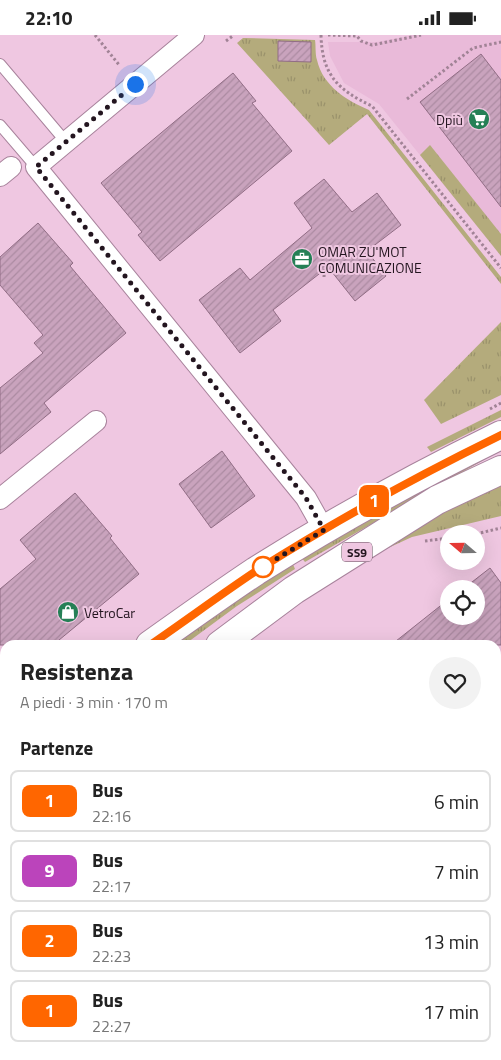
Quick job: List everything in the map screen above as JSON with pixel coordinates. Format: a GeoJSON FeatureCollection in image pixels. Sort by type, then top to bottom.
{"type":"FeatureCollection","features":[{"type":"Feature","properties":{"kind":"main road","name":"SS9"},"geometry":{"type":"LineString","coordinates":[[157,640],[255,572],[324,530],[435,467],[501,435]]}},
{"type":"Feature","properties":{"kind":"main road","name":"SS9"},"geometry":{"type":"LineString","coordinates":[[227,640],[294,590],[437,499],[501,470]]}},
{"type":"Feature","properties":{"kind":"street"},"geometry":{"type":"LineString","coordinates":[[194,35],[36,167],[306,498],[324,530]]}},
{"type":"Feature","properties":{"kind":"street"},"geometry":{"type":"LineString","coordinates":[[0,499],[96,421]]}},
{"type":"Feature","properties":{"kind":"lane"},"geometry":{"type":"LineString","coordinates":[[0,64],[66,141]]}},
{"type":"Feature","properties":{"kind":"lane"},"geometry":{"type":"LineString","coordinates":[[0,125],[36,167]]}},
{"type":"Feature","properties":{"kind":"path"},"geometry":{"type":"LineString","coordinates":[[95,35],[135,84]]}},
{"type":"Feature","properties":{"kind":"path"},"geometry":{"type":"LineString","coordinates":[[226,41],[234,35]]}},
{"type":"Feature","properties":{"kind":"path"},"geometry":{"type":"LineString","coordinates":[[321,35],[324,58],[334,81],[352,97],[372,106],[501,268]]}},
{"type":"Feature","properties":{"kind":"path"},"geometry":{"type":"LineString","coordinates":[[328,35],[357,36],[361,41],[372,45],[421,35]]}},
{"type":"Feature","properties":{"kind":"path"},"geometry":{"type":"LineString","coordinates":[[407,99],[473,48],[501,42]]}},
{"type":"Feature","properties":{"kind":"path"},"geometry":{"type":"LineString","coordinates":[[324,277],[325,263]]}},
{"type":"Feature","properties":{"kind":"path"},"geometry":{"type":"LineString","coordinates":[[485,532],[501,528]]}},
{"type":"Feature","properties":{"kind":"shaded area"},"geometry":{"type":"Polygon","coordinates":[[[414,35],[501,35],[501,256],[379,104],[344,83],[330,56],[328,42],[377,42],[414,35]]]}},
{"type":"Feature","properties":{"kind":"green space"},"geometry":{"type":"Polygon","coordinates":[[[243,38],[315,40],[316,58],[324,77],[330,85],[344,97],[369,110],[501,277],[501,284],[367,114],[329,145],[237,43],[243,38]]]}},
{"type":"Feature","properties":{"kind":"green space"},"geometry":{"type":"Polygon","coordinates":[[[430,145],[501,234],[501,256],[420,155],[430,145]]]}},
{"type":"Feature","properties":{"kind":"green space"},"geometry":{"type":"Polygon","coordinates":[[[501,322],[501,395],[441,424],[424,400],[501,322]]]}},
{"type":"Feature","properties":{"kind":"green space"},"geometry":{"type":"Polygon","coordinates":[[[501,410],[501,417],[431,452],[427,447],[501,410]]]}},
{"type":"Feature","properties":{"kind":"green space"},"geometry":{"type":"Polygon","coordinates":[[[501,450],[305,562],[301,557],[443,476],[501,450]]]}},
{"type":"Feature","properties":{"kind":"green space"},"geometry":{"type":"Polygon","coordinates":[[[501,482],[501,516],[463,525],[440,525],[440,530],[412,537],[375,554],[467,497],[501,482]]]}},
{"type":"Feature","properties":{"kind":"green space"},"geometry":{"type":"Polygon","coordinates":[[[292,562],[295,569],[237,606],[191,640],[177,640],[292,562]]]}},
{"type":"Feature","properties":{"kind":"building"},"geometry":{"type":"Polygon","coordinates":[[[278,41],[311,42],[311,62],[278,61],[278,41]]]}},
{"type":"Feature","properties":{"kind":"building"},"geometry":{"type":"Polygon","coordinates":[[[481,54],[501,80],[501,207],[420,102],[481,54]]]}},
{"type":"Feature","properties":{"kind":"building"},"geometry":{"type":"Polygon","coordinates":[[[233,73],[256,101],[252,103],[292,151],[160,261],[138,235],[142,232],[101,183],[233,73]]]}},
{"type":"Feature","properties":{"kind":"building"},"geometry":{"type":"Polygon","coordinates":[[[324,179],[352,212],[377,193],[401,225],[367,251],[386,276],[355,301],[328,267],[273,310],[281,321],[240,353],[199,300],[240,268],[250,280],[312,228],[294,203],[324,179]]]}},
{"type":"Feature","properties":{"kind":"building"},"geometry":{"type":"Polygon","coordinates":[[[38,223],[73,263],[70,266],[126,333],[44,403],[51,412],[0,454],[0,388],[43,353],[34,343],[43,335],[0,285],[0,257],[38,223]]]}},
{"type":"Feature","properties":{"kind":"building"},"geometry":{"type":"Polygon","coordinates":[[[222,451],[255,496],[211,528],[179,484],[222,451]]]}},
{"type":"Feature","properties":{"kind":"building"},"geometry":{"type":"Polygon","coordinates":[[[75,493],[112,536],[110,538],[139,574],[59,640],[0,640],[0,589],[36,559],[20,540],[75,493]]]}},
{"type":"Feature","properties":{"kind":"building"},"geometry":{"type":"Polygon","coordinates":[[[490,568],[501,583],[501,640],[397,640],[440,606],[440,625],[485,625],[485,580],[475,580],[490,568]]]}},
{"type":"Feature","properties":{"kind":"bus line","name":"1"},"geometry":{"type":"LineString","coordinates":[[157,640],[255,572],[324,530],[435,467],[501,435]]}},
{"type":"Feature","properties":{"kind":"place","name":"Dpiù"},"geometry":{"type":"Point","coordinates":[479,119]}},
{"type":"Feature","properties":{"kind":"place","name":"OMAR ZU'MOT COMUNICAZIONE"},"geometry":{"type":"Point","coordinates":[302,259]}},
{"type":"Feature","properties":{"kind":"place","name":"VetroCar"},"geometry":{"type":"Point","coordinates":[68,612]}},
{"type":"Feature","properties":{"kind":"route"},"geometry":{"type":"LineString","coordinates":[[135,84],[36,167],[306,498],[324,530],[263,567]]}}]}
